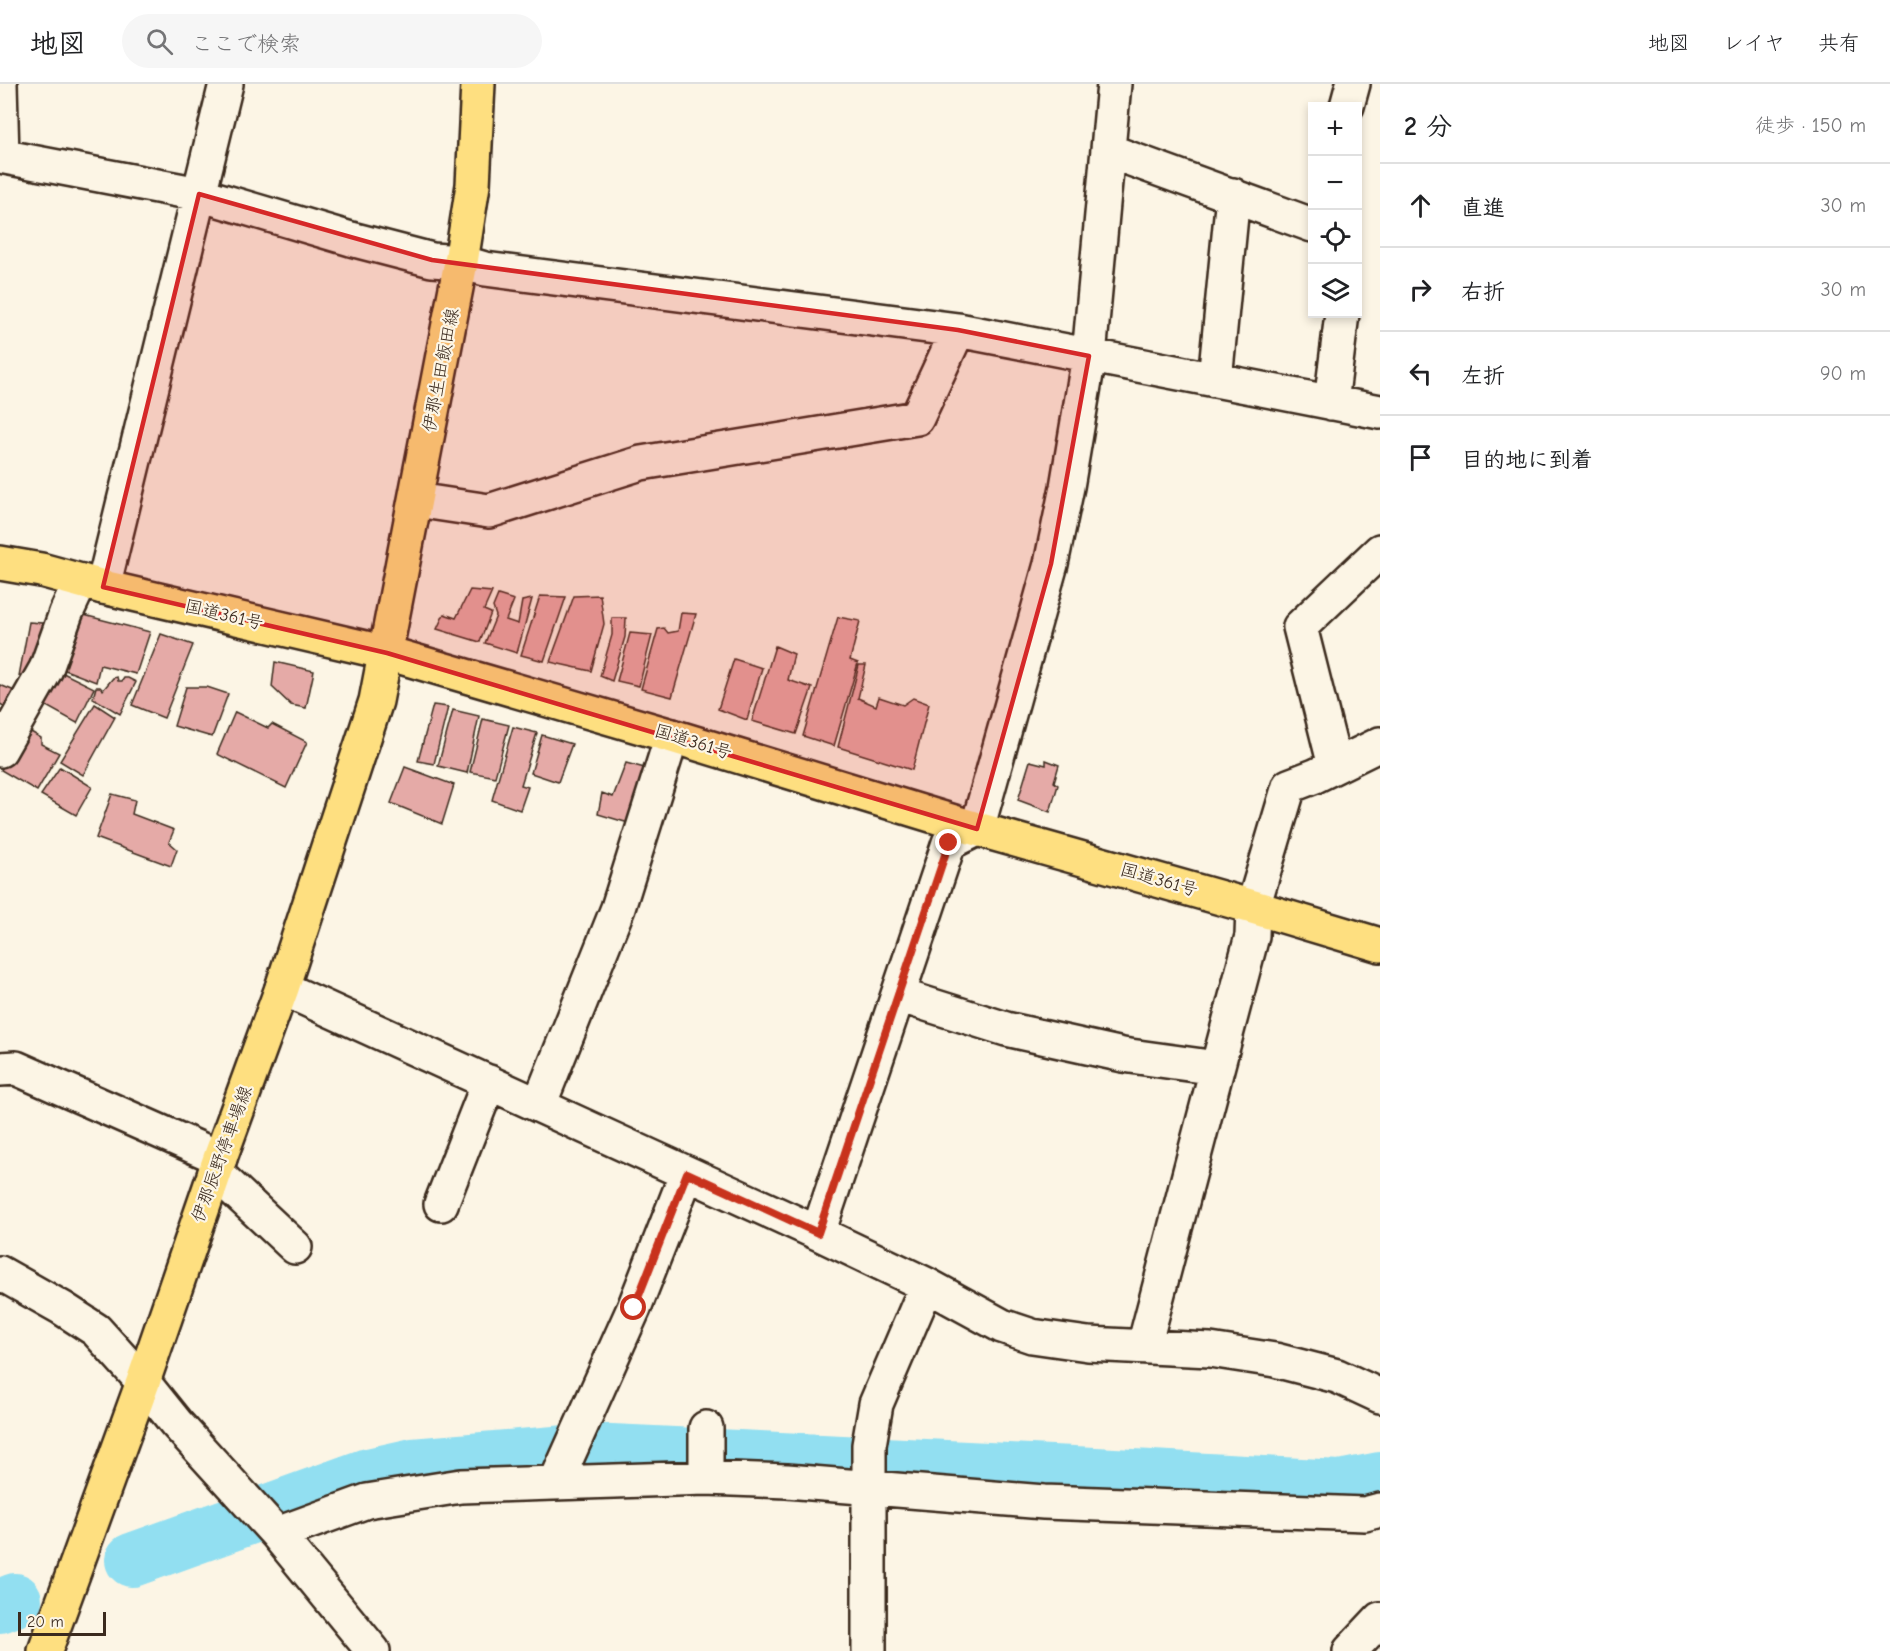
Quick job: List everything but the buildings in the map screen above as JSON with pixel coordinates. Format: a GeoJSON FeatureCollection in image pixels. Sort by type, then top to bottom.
{"type":"FeatureCollection","features":[{"type":"Feature","properties":{"kind":"main road","name":"伊那生田飯田線"},"geometry":{"type":"LineString","coordinates":[[387,653],[461,262],[473,185],[478,84]]}},
{"type":"Feature","properties":{"kind":"main road","name":"国道361号"},"geometry":{"type":"LineString","coordinates":[[0,563],[41,570],[387,653],[672,736],[977,829],[1380,945]]}},
{"type":"Feature","properties":{"kind":"main road","name":"伊那辰野停車場線"},"geometry":{"type":"LineString","coordinates":[[45,1651],[282,988],[376,700],[387,653]]}},
{"type":"Feature","properties":{"kind":"street"},"geometry":{"type":"LineString","coordinates":[[0,84],[1,156],[199,194],[432,260],[461,262],[484,269],[958,330],[1380,412]]}},
{"type":"Feature","properties":{"kind":"street"},"geometry":{"type":"LineString","coordinates":[[0,750],[46,669],[66,613],[92,584],[199,194],[226,84]]}},
{"type":"Feature","properties":{"kind":"street"},"geometry":{"type":"LineString","coordinates":[[818,1233],[949,843],[977,829],[1051,564],[1089,356],[1114,84]]}},
{"type":"Feature","properties":{"kind":"street"},"geometry":{"type":"LineString","coordinates":[[1348,102],[1353,84]]}},
{"type":"Feature","properties":{"kind":"street"},"geometry":{"type":"LineString","coordinates":[[1109,151],[1308,222]]}},
{"type":"Feature","properties":{"kind":"street"},"geometry":{"type":"LineString","coordinates":[[1215,380],[1233,195]]}},
{"type":"Feature","properties":{"kind":"street"},"geometry":{"type":"LineString","coordinates":[[1331,403],[1342,318]]}},
{"type":"Feature","properties":{"kind":"street"},"geometry":{"type":"LineString","coordinates":[[416,500],[489,511],[641,464],[917,418],[958,330]]}},
{"type":"Feature","properties":{"kind":"street"},"geometry":{"type":"LineString","coordinates":[[1144,1346],[1252,936],[1253,907],[1289,786],[1363,756],[1300,627],[1380,551]]}},
{"type":"Feature","properties":{"kind":"street"},"geometry":{"type":"LineString","coordinates":[[539,1105],[618,909],[672,736]]}},
{"type":"Feature","properties":{"kind":"street"},"geometry":{"type":"LineString","coordinates":[[282,988],[818,1233],[927,1285],[1002,1326],[1032,1335],[1088,1344],[1210,1350],[1275,1360],[1337,1376],[1380,1396]]}},
{"type":"Feature","properties":{"kind":"street"},"geometry":{"type":"LineString","coordinates":[[898,995],[1006,1029],[1123,1055],[1217,1068]]}},
{"type":"Feature","properties":{"kind":"street"},"geometry":{"type":"LineString","coordinates":[[0,1069],[16,1068],[217,1165],[296,1247]]}},
{"type":"Feature","properties":{"kind":"street"},"geometry":{"type":"LineString","coordinates":[[441,1204],[489,1082]]}},
{"type":"Feature","properties":{"kind":"street"},"geometry":{"type":"LineString","coordinates":[[555,1482],[634,1308],[687,1173]]}},
{"type":"Feature","properties":{"kind":"street"},"geometry":{"type":"LineString","coordinates":[[0,1273],[96,1330],[143,1382],[176,1424],[265,1520],[373,1651]]}},
{"type":"Feature","properties":{"kind":"street"},"geometry":{"type":"LineString","coordinates":[[869,1651],[869,1445],[876,1404],[927,1285]]}},
{"type":"Feature","properties":{"kind":"street"},"geometry":{"type":"LineString","coordinates":[[706,1428],[706,1478]]}},
{"type":"Feature","properties":{"kind":"street"},"geometry":{"type":"LineString","coordinates":[[265,1520],[461,1486],[706,1478],[787,1481],[1044,1502],[1365,1514],[1380,1510]]}},
{"type":"Feature","properties":{"kind":"street"},"geometry":{"type":"LineString","coordinates":[[1350,1651],[1380,1619]]}},
{"type":"Feature","properties":{"kind":"highlighted area"},"geometry":{"type":"Polygon","coordinates":[[[199,194],[432,260],[958,330],[1089,356],[1051,564],[977,829],[387,653],[103,587],[199,194]]]}},
{"type":"Feature","properties":{"kind":"waterway"},"geometry":{"type":"LineString","coordinates":[[132,1560],[368,1475],[413,1465],[590,1450],[1340,1487],[1380,1479]]}},
{"type":"Feature","properties":{"kind":"waterway"},"geometry":{"type":"LineString","coordinates":[[0,1606],[15,1600]]}},
{"type":"Feature","properties":{"kind":"route"},"geometry":{"type":"LineString","coordinates":[[634,1308],[687,1173],[818,1233],[949,843]]}}]}
